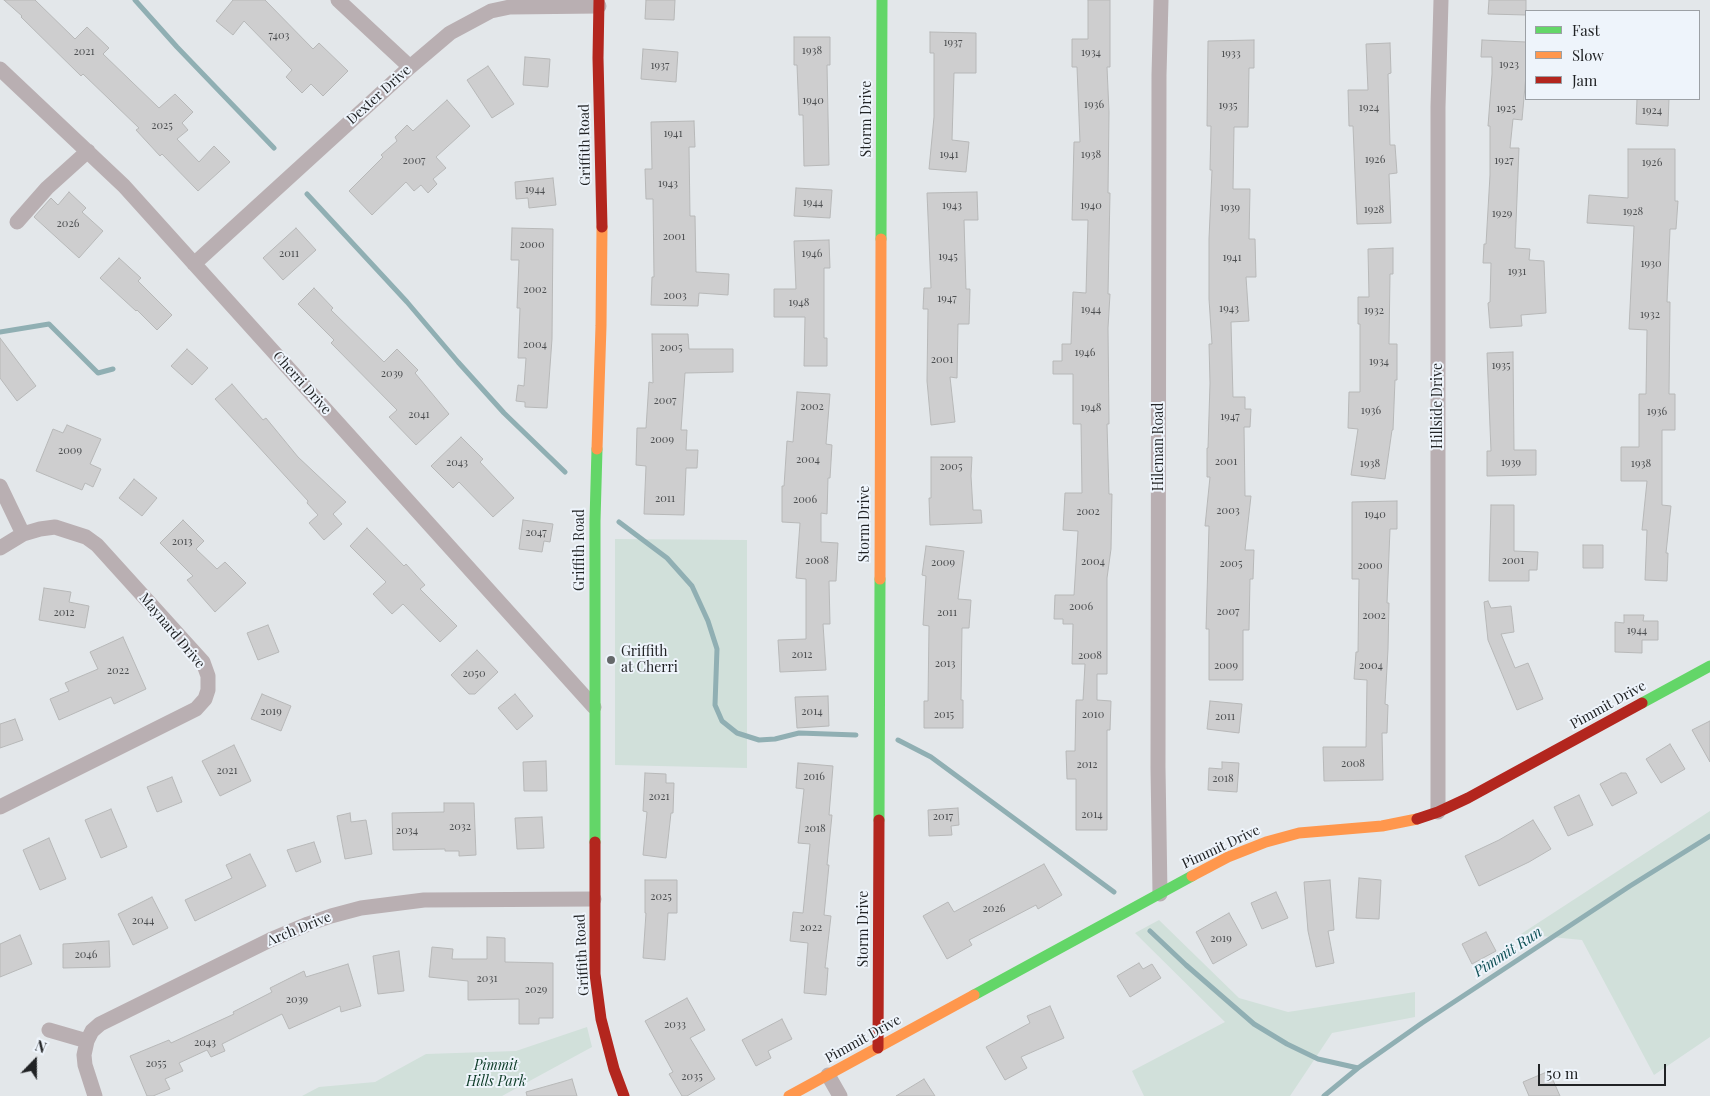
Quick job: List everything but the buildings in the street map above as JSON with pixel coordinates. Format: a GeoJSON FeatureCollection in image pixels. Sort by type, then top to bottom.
{"type":"FeatureCollection","features":[{"type":"Feature","properties":{"kind":"street"},"geometry":{"type":"LineString","coordinates":[[338,0],[410,67]]}},
{"type":"Feature","properties":{"kind":"street","name":"Storm Drive"},"geometry":{"type":"LineString","coordinates":[[878,1048],[882,0]]}},
{"type":"Feature","properties":{"kind":"street","name":"Hileman Road"},"geometry":{"type":"LineString","coordinates":[[1160,894],[1158,729],[1159,95],[1161,0]]}},
{"type":"Feature","properties":{"kind":"street","name":"Hillside Drive"},"geometry":{"type":"LineString","coordinates":[[1438,812],[1438,107],[1441,0]]}},
{"type":"Feature","properties":{"kind":"street","name":"Dexter Drive"},"geometry":{"type":"LineString","coordinates":[[194,264],[410,67],[450,33],[490,11],[510,7],[599,3]]}},
{"type":"Feature","properties":{"kind":"street","name":"Griffith Road"},"geometry":{"type":"LineString","coordinates":[[599,3],[598,58],[602,238],[595,521],[594,899],[597,993],[608,1048],[624,1096]]}},
{"type":"Feature","properties":{"kind":"street","name":"Cherri Drive"},"geometry":{"type":"LineString","coordinates":[[0,69],[124,186],[594,707]]}},
{"type":"Feature","properties":{"kind":"street"},"geometry":{"type":"LineString","coordinates":[[17,222],[48,188],[88,151]]}},
{"type":"Feature","properties":{"kind":"street"},"geometry":{"type":"LineString","coordinates":[[0,486],[23,534]]}},
{"type":"Feature","properties":{"kind":"street","name":"Maynard Drive"},"geometry":{"type":"LineString","coordinates":[[0,548],[23,534],[40,529],[55,527],[86,536],[97,545],[202,662],[208,676],[208,690],[205,699],[196,709],[0,807]]}},
{"type":"Feature","properties":{"kind":"street","name":"Pimmit Drive"},"geometry":{"type":"LineString","coordinates":[[789,1096],[1228,857],[1266,842],[1299,833],[1334,828],[1392,825],[1438,812],[1468,798],[1710,666]]}},
{"type":"Feature","properties":{"kind":"street","name":"Arch Drive"},"geometry":{"type":"LineString","coordinates":[[87,1041],[92,1031],[100,1024],[270,940],[331,916],[390,903],[424,900],[594,899]]}},
{"type":"Feature","properties":{"kind":"street"},"geometry":{"type":"LineString","coordinates":[[49,1030],[87,1041],[84,1055],[85,1065],[95,1096]]}},
{"type":"Feature","properties":{"kind":"street"},"geometry":{"type":"LineString","coordinates":[[828,1075],[840,1096]]}},
{"type":"Feature","properties":{"kind":"green space"},"geometry":{"type":"Polygon","coordinates":[[[615,539],[747,540],[747,768],[615,765],[615,539]]]}},
{"type":"Feature","properties":{"kind":"green space"},"geometry":{"type":"Polygon","coordinates":[[[1710,811],[1710,1037],[1654,1075],[1582,940],[1521,934],[1710,811]]]}},
{"type":"Feature","properties":{"kind":"green space"},"geometry":{"type":"Polygon","coordinates":[[[1159,920],[1239,998],[1288,1012],[1415,992],[1415,1017],[1332,1033],[1290,1096],[1144,1096],[1132,1071],[1225,1022],[1135,933],[1159,920]]]}},
{"type":"Feature","properties":{"kind":"green space","name":"Pimmit Hills Park"},"geometry":{"type":"Polygon","coordinates":[[[587,1027],[592,1047],[502,1096],[302,1096],[319,1087],[375,1082],[426,1054],[516,1051],[587,1027]]]}},
{"type":"Feature","properties":{"kind":"waterway"},"geometry":{"type":"LineString","coordinates":[[135,0],[177,47],[274,148]]}},
{"type":"Feature","properties":{"kind":"waterway"},"geometry":{"type":"LineString","coordinates":[[307,194],[407,302],[504,413],[565,472]]}},
{"type":"Feature","properties":{"kind":"waterway"},"geometry":{"type":"LineString","coordinates":[[0,332],[49,324],[98,373],[113,369]]}},
{"type":"Feature","properties":{"kind":"waterway"},"geometry":{"type":"LineString","coordinates":[[619,522],[667,558],[692,586],[708,621],[717,649],[715,705],[722,721],[737,733],[759,740],[775,739],[799,733],[856,735]]}},
{"type":"Feature","properties":{"kind":"waterway"},"geometry":{"type":"LineString","coordinates":[[898,740],[931,757],[1114,892]]}},
{"type":"Feature","properties":{"kind":"waterway","name":"Pimmit Run"},"geometry":{"type":"LineString","coordinates":[[1324,1096],[1358,1068],[1422,1023],[1630,886],[1710,836]]}},
{"type":"Feature","properties":{"kind":"waterway"},"geometry":{"type":"LineString","coordinates":[[1150,931],[1254,1024],[1287,1044],[1318,1059],[1358,1068]]}},
{"type":"Feature","properties":{"kind":"traffic: fast"},"geometry":{"type":"LineString","coordinates":[[881,239],[882,0]]}},
{"type":"Feature","properties":{"kind":"traffic: fast"},"geometry":{"type":"LineString","coordinates":[[595,842],[595,521],[597,449]]}},
{"type":"Feature","properties":{"kind":"traffic: fast"},"geometry":{"type":"LineString","coordinates":[[879,820],[880,579]]}},
{"type":"Feature","properties":{"kind":"traffic: fast"},"geometry":{"type":"LineString","coordinates":[[1642,703],[1710,666]]}},
{"type":"Feature","properties":{"kind":"traffic: fast"},"geometry":{"type":"LineString","coordinates":[[974,995],[1192,876]]}},
{"type":"Feature","properties":{"kind":"traffic: slow"},"geometry":{"type":"LineString","coordinates":[[597,449],[602,227]]}},
{"type":"Feature","properties":{"kind":"traffic: slow"},"geometry":{"type":"LineString","coordinates":[[880,579],[881,239]]}},
{"type":"Feature","properties":{"kind":"traffic: slow"},"geometry":{"type":"LineString","coordinates":[[1192,876],[1228,857],[1266,842],[1299,833],[1382,826],[1417,819]]}},
{"type":"Feature","properties":{"kind":"traffic: slow"},"geometry":{"type":"LineString","coordinates":[[789,1096],[974,995]]}},
{"type":"Feature","properties":{"kind":"traffic: jam"},"geometry":{"type":"LineString","coordinates":[[599,0],[598,58],[602,227]]}},
{"type":"Feature","properties":{"kind":"traffic: jam"},"geometry":{"type":"LineString","coordinates":[[1417,819],[1438,812],[1468,798],[1642,703]]}},
{"type":"Feature","properties":{"kind":"traffic: jam"},"geometry":{"type":"LineString","coordinates":[[878,1048],[879,820]]}},
{"type":"Feature","properties":{"kind":"traffic: jam"},"geometry":{"type":"LineString","coordinates":[[595,842],[595,974],[601,1019],[614,1069],[624,1096]]}},
{"type":"Feature","properties":{"kind":"place","name":"Griffith at Cherri"},"geometry":{"type":"Point","coordinates":[611,660]}}]}
